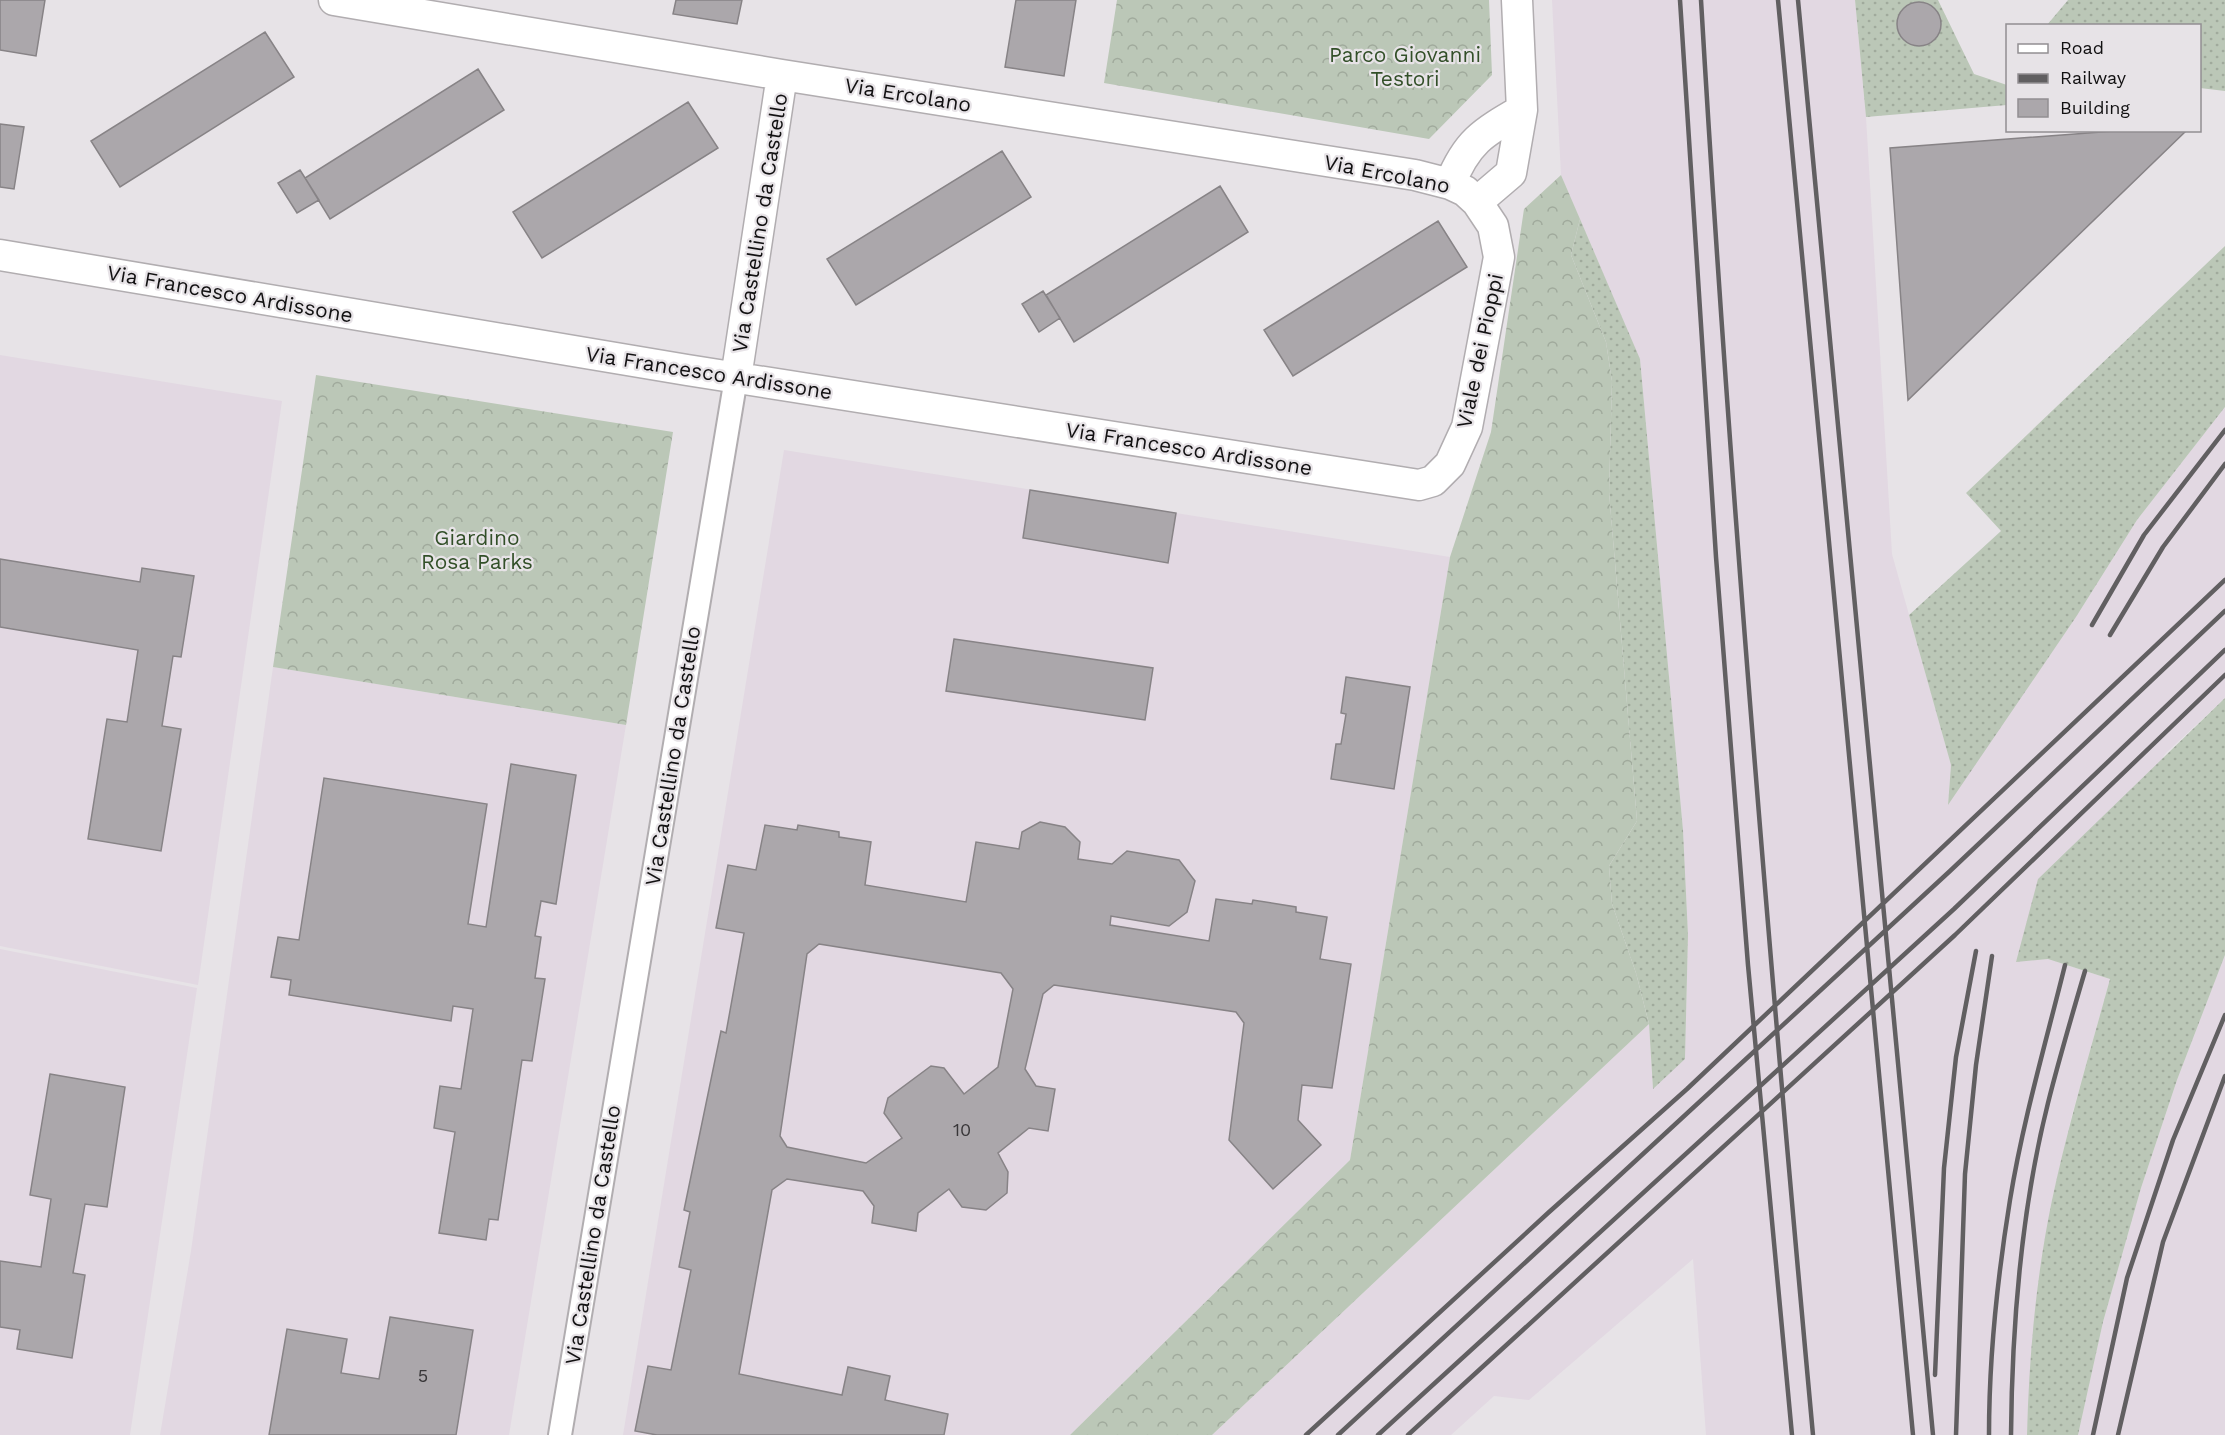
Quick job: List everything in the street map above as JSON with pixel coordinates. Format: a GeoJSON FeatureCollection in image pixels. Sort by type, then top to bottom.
{"type":"FeatureCollection","features":[{"type":"Feature","properties":{"kind":"street","name":"Via Ercolano"},"geometry":{"type":"LineString","coordinates":[[334,0],[782,75],[1404,173],[1450,184],[1465,191],[1477,202]]}},
{"type":"Feature","properties":{"kind":"street"},"geometry":{"type":"LineString","coordinates":[[1477,202],[1511,173],[1522,110],[1517,0]]}},
{"type":"Feature","properties":{"kind":"street","name":"Via Castellino da Castello"},"geometry":{"type":"LineString","coordinates":[[560,1435],[736,378],[782,75]]}},
{"type":"Feature","properties":{"kind":"street"},"geometry":{"type":"LineString","coordinates":[[1450,184],[1461,158],[1483,133],[1522,110]]}},
{"type":"Feature","properties":{"kind":"street","name":"Viale dei Pioppi"},"geometry":{"type":"LineString","coordinates":[[1419,485],[1433,481],[1450,464],[1467,427],[1499,257],[1493,226],[1477,202]]}},
{"type":"Feature","properties":{"kind":"street","name":"Via Francesco Ardissone"},"geometry":{"type":"LineString","coordinates":[[0,255],[736,378],[1419,485]]}},
{"type":"Feature","properties":{"kind":"shaded area"},"geometry":{"type":"Polygon","coordinates":[[[1552,0],[1855,0],[1866,117],[1892,554],[1951,765],[1948,803],[2076,617],[2137,520],[2225,407],[2225,698],[2166,753],[2016,961],[2048,959],[2110,979],[2072,1115],[2052,1200],[2038,1283],[2027,1435],[1706,1435],[1693,1259],[1529,1400],[1494,1396],[1451,1435],[1212,1435],[1649,1024],[1653,1088],[1685,1059],[1688,935],[1683,830],[1640,360],[1561,175],[1552,0]]]}},
{"type":"Feature","properties":{"kind":"shaded area"},"geometry":{"type":"Polygon","coordinates":[[[0,355],[282,401],[198,985],[0,946],[0,355]]]}},
{"type":"Feature","properties":{"kind":"shaded area"},"geometry":{"type":"Polygon","coordinates":[[[784,450],[1450,557],[1350,1160],[1070,1435],[623,1435],[784,450]]]}},
{"type":"Feature","properties":{"kind":"shaded area"},"geometry":{"type":"Polygon","coordinates":[[[273,667],[626,725],[509,1435],[160,1435],[191,1251],[273,667]]]}},
{"type":"Feature","properties":{"kind":"shaded area"},"geometry":{"type":"Polygon","coordinates":[[[0,949],[197,988],[130,1435],[0,1435],[0,949]]]}},
{"type":"Feature","properties":{"kind":"shaded area"},"geometry":{"type":"Polygon","coordinates":[[[2225,955],[2225,1435],[2078,1435],[2103,1322],[2141,1188],[2177,1080],[2225,955]]]}},
{"type":"Feature","properties":{"kind":"green space","name":"Parco Giovanni Testori"},"geometry":{"type":"Polygon","coordinates":[[[1117,0],[1489,0],[1492,75],[1429,139],[1104,83],[1117,0]]]}},
{"type":"Feature","properties":{"kind":"green space"},"geometry":{"type":"Polygon","coordinates":[[[1855,0],[1938,0],[1974,74],[2006,85],[2006,105],[1866,117],[1855,0]]]}},
{"type":"Feature","properties":{"kind":"green space"},"geometry":{"type":"Polygon","coordinates":[[[2068,0],[2225,0],[2225,91],[2201,88],[2201,24],[2048,24],[2068,0]]]}},
{"type":"Feature","properties":{"kind":"green space"},"geometry":{"type":"Polygon","coordinates":[[[1561,175],[1580,219],[1571,255],[1606,342],[1612,381],[1609,492],[1637,821],[1609,866],[1612,904],[1636,973],[1649,1024],[1212,1435],[1070,1435],[1350,1160],[1450,557],[1491,432],[1524,209],[1561,175]]]}},
{"type":"Feature","properties":{"kind":"green space"},"geometry":{"type":"Polygon","coordinates":[[[1580,219],[1640,359],[1683,830],[1688,935],[1685,1059],[1653,1089],[1649,1024],[1636,973],[1612,904],[1609,866],[1637,821],[1609,492],[1612,381],[1606,342],[1571,255],[1580,219]]]}},
{"type":"Feature","properties":{"kind":"green space"},"geometry":{"type":"Polygon","coordinates":[[[2225,246],[2225,407],[2137,520],[2076,617],[1948,805],[1951,765],[1909,615],[2001,531],[1966,493],[2225,246]]]}},
{"type":"Feature","properties":{"kind":"green space","name":"Giardino Rosa Parks"},"geometry":{"type":"Polygon","coordinates":[[[316,375],[673,432],[626,725],[273,667],[316,375]]]}},
{"type":"Feature","properties":{"kind":"green space"},"geometry":{"type":"Polygon","coordinates":[[[2225,698],[2225,955],[2177,1080],[2141,1188],[2103,1322],[2078,1435],[2027,1435],[2034,1317],[2046,1229],[2065,1144],[2110,979],[2048,959],[2016,962],[2038,879],[2225,698]]]}},
{"type":"Feature","properties":{"kind":"building"},"geometry":{"type":"Polygon","coordinates":[[[0,0],[45,0],[36,56],[0,50],[0,0]]]}},
{"type":"Feature","properties":{"kind":"building"},"geometry":{"type":"Polygon","coordinates":[[[676,0],[742,0],[737,24],[673,14],[676,0]]]}},
{"type":"Feature","properties":{"kind":"building"},"geometry":{"type":"Polygon","coordinates":[[[1016,0],[1076,0],[1064,76],[1005,67],[1016,0]]]}},
{"type":"Feature","properties":{"kind":"building"},"geometry":{"type":"Polygon","coordinates":[[[1919,2],[1934,9],[1941,24],[1934,39],[1919,46],[1904,39],[1897,24],[1904,9],[1919,2]]]}},
{"type":"Feature","properties":{"kind":"building"},"geometry":{"type":"Polygon","coordinates":[[[265,32],[294,77],[120,187],[91,141],[265,32]]]}},
{"type":"Feature","properties":{"kind":"building"},"geometry":{"type":"Polygon","coordinates":[[[478,69],[504,110],[330,219],[305,178],[478,69]]]}},
{"type":"Feature","properties":{"kind":"building"},"geometry":{"type":"Polygon","coordinates":[[[688,102],[718,148],[542,258],[513,212],[688,102]]]}},
{"type":"Feature","properties":{"kind":"building"},"geometry":{"type":"Polygon","coordinates":[[[0,124],[24,127],[14,189],[0,187],[0,124]]]}},
{"type":"Feature","properties":{"kind":"building"},"geometry":{"type":"Polygon","coordinates":[[[2102,132],[2185,132],[1908,400],[1890,148],[2102,132]]]}},
{"type":"Feature","properties":{"kind":"building"},"geometry":{"type":"Polygon","coordinates":[[[1002,151],[1031,197],[856,305],[827,259],[1002,151]]]}},
{"type":"Feature","properties":{"kind":"building"},"geometry":{"type":"Polygon","coordinates":[[[300,170],[319,200],[297,213],[278,183],[300,170]]]}},
{"type":"Feature","properties":{"kind":"building"},"geometry":{"type":"Polygon","coordinates":[[[1220,186],[1248,232],[1074,342],[1046,295],[1220,186]]]}},
{"type":"Feature","properties":{"kind":"building"},"geometry":{"type":"Polygon","coordinates":[[[1438,221],[1467,267],[1293,376],[1264,330],[1438,221]]]}},
{"type":"Feature","properties":{"kind":"building"},"geometry":{"type":"Polygon","coordinates":[[[1043,291],[1060,318],[1039,332],[1022,304],[1043,291]]]}},
{"type":"Feature","properties":{"kind":"building"},"geometry":{"type":"Polygon","coordinates":[[[1030,490],[1176,513],[1168,563],[1023,538],[1030,490]]]}},
{"type":"Feature","properties":{"kind":"building"},"geometry":{"type":"Polygon","coordinates":[[[0,559],[140,582],[142,568],[194,576],[181,657],[173,656],[162,726],[181,729],[161,851],[88,839],[107,719],[127,722],[138,650],[0,627],[0,559]]]}},
{"type":"Feature","properties":{"kind":"building"},"geometry":{"type":"Polygon","coordinates":[[[954,639],[1153,668],[1145,720],[946,691],[954,639]]]}},
{"type":"Feature","properties":{"kind":"building"},"geometry":{"type":"Polygon","coordinates":[[[1346,677],[1410,687],[1394,789],[1331,779],[1336,744],[1341,744],[1346,714],[1341,713],[1346,677]]]}},
{"type":"Feature","properties":{"kind":"building"},"geometry":{"type":"Polygon","coordinates":[[[511,764],[576,775],[556,904],[541,901],[535,936],[541,937],[535,978],[545,979],[532,1061],[522,1060],[498,1220],[489,1219],[486,1240],[439,1233],[455,1132],[434,1128],[440,1086],[461,1089],[473,1009],[453,1006],[451,1021],[289,995],[291,980],[271,977],[278,937],[299,940],[324,778],[487,804],[468,924],[486,927],[511,764]]]}},
{"type":"Feature","properties":{"kind":"building"},"geometry":{"type":"Polygon","coordinates":[[[1040,822],[1065,827],[1080,842],[1078,859],[1112,864],[1127,851],[1179,860],[1195,881],[1187,912],[1169,926],[1111,916],[1110,925],[1209,941],[1216,899],[1252,904],[1253,900],[1296,907],[1296,912],[1327,917],[1320,959],[1351,964],[1332,1088],[1302,1085],[1298,1120],[1321,1145],[1273,1189],[1229,1140],[1244,1023],[1236,1012],[1054,985],[1043,994],[1025,1069],[1036,1086],[1055,1089],[1048,1131],[1029,1128],[998,1153],[1008,1172],[1007,1193],[986,1210],[962,1207],[949,1189],[918,1213],[916,1231],[872,1223],[874,1206],[863,1191],[787,1179],[772,1190],[739,1374],[842,1395],[848,1367],[890,1376],[885,1400],[948,1414],[944,1435],[657,1435],[635,1431],[648,1366],[671,1370],[691,1270],[679,1267],[690,1212],[684,1210],[721,1031],[726,1033],[744,933],[716,928],[728,865],[756,870],[765,825],[797,830],[798,825],[839,832],[839,837],[871,842],[865,885],[966,902],[976,842],[1019,849],[1022,832],[1040,822]],[[819,944],[807,954],[780,1136],[787,1147],[866,1163],[902,1138],[884,1113],[888,1098],[931,1066],[944,1068],[964,1094],[998,1067],[1013,989],[1001,973],[819,944]]]}},
{"type":"Feature","properties":{"kind":"building"},"geometry":{"type":"Polygon","coordinates":[[[50,1074],[125,1087],[107,1207],[85,1204],[73,1273],[85,1275],[72,1358],[17,1349],[20,1330],[0,1327],[0,1261],[41,1267],[51,1199],[30,1195],[50,1074]]]}},
{"type":"Feature","properties":{"kind":"building"},"geometry":{"type":"Polygon","coordinates":[[[390,1317],[473,1330],[456,1435],[269,1435],[287,1329],[347,1339],[341,1373],[379,1379],[390,1317]]]}},
{"type":"Feature","properties":{"kind":"railway"},"geometry":{"type":"LineString","coordinates":[[1680,0],[1716,557],[1748,965],[1792,1435]]}},
{"type":"Feature","properties":{"kind":"railway"},"geometry":{"type":"LineString","coordinates":[[1701,0],[1724,359],[1751,718],[1813,1435]]}},
{"type":"Feature","properties":{"kind":"railway"},"geometry":{"type":"LineString","coordinates":[[1778,0],[1913,1435]]}},
{"type":"Feature","properties":{"kind":"railway"},"geometry":{"type":"LineString","coordinates":[[1798,0],[1933,1435]]}},
{"type":"Feature","properties":{"kind":"railway"},"geometry":{"type":"LineString","coordinates":[[2092,625],[2144,535],[2225,430]]}},
{"type":"Feature","properties":{"kind":"railway"},"geometry":{"type":"LineString","coordinates":[[2110,635],[2163,547],[2225,464]]}},
{"type":"Feature","properties":{"kind":"railway"},"geometry":{"type":"LineString","coordinates":[[1306,1435],[1687,1089],[2225,580]]}},
{"type":"Feature","properties":{"kind":"railway"},"geometry":{"type":"LineString","coordinates":[[1338,1435],[1950,871],[2225,611]]}},
{"type":"Feature","properties":{"kind":"railway"},"geometry":{"type":"LineString","coordinates":[[1378,1435],[1954,909],[2225,650]]}},
{"type":"Feature","properties":{"kind":"railway"},"geometry":{"type":"LineString","coordinates":[[1408,1435],[1955,935],[2225,675]]}},
{"type":"Feature","properties":{"kind":"railway"},"geometry":{"type":"LineString","coordinates":[[1935,1375],[1944,1168],[1956,1057],[1976,951]]}},
{"type":"Feature","properties":{"kind":"railway"},"geometry":{"type":"LineString","coordinates":[[1956,1435],[1965,1174],[1976,1065],[1992,956]]}},
{"type":"Feature","properties":{"kind":"railway"},"geometry":{"type":"LineString","coordinates":[[1989,1435],[1995,1317],[2010,1200],[2028,1111],[2065,965]]}},
{"type":"Feature","properties":{"kind":"railway"},"geometry":{"type":"LineString","coordinates":[[2011,1435],[2016,1310],[2031,1185],[2048,1103],[2085,971]]}},
{"type":"Feature","properties":{"kind":"railway"},"geometry":{"type":"LineString","coordinates":[[2093,1435],[2127,1278],[2173,1140],[2225,1015]]}},
{"type":"Feature","properties":{"kind":"railway"},"geometry":{"type":"LineString","coordinates":[[2118,1435],[2163,1242],[2225,1076]]}}]}
